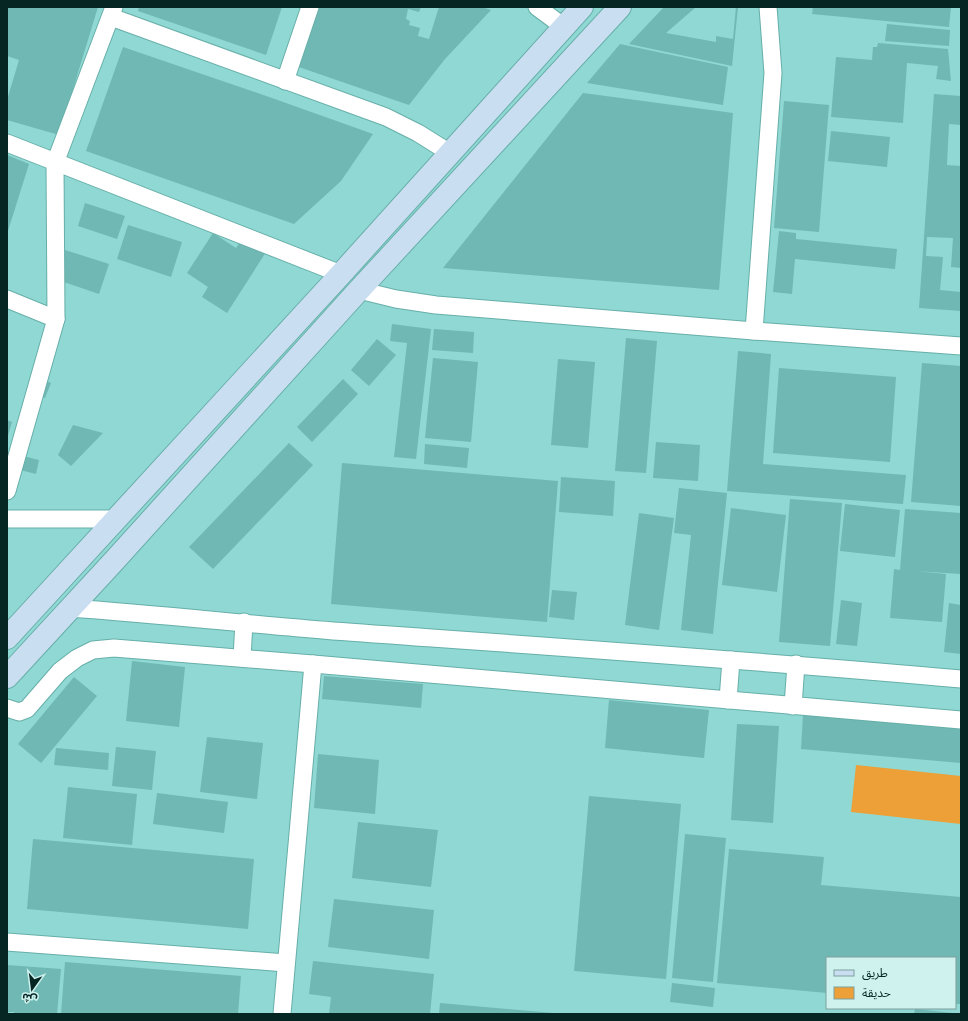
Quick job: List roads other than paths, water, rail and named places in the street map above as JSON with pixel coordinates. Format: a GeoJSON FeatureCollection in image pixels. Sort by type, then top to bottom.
{"type":"FeatureCollection","features":[{"type":"Feature","properties":{"kind":"main road"},"geometry":{"type":"LineString","coordinates":[[7,638],[341,274],[582,7]]}},
{"type":"Feature","properties":{"kind":"main road"},"geometry":{"type":"LineString","coordinates":[[7,677],[359,290],[620,7]]}},
{"type":"Feature","properties":{"kind":"street"},"geometry":{"type":"LineString","coordinates":[[285,81],[310,7]]}},
{"type":"Feature","properties":{"kind":"street"},"geometry":{"type":"LineString","coordinates":[[537,7],[564,27]]}},
{"type":"Feature","properties":{"kind":"street"},"geometry":{"type":"LineString","coordinates":[[754,331],[773,73],[768,7]]}},
{"type":"Feature","properties":{"kind":"street"},"geometry":{"type":"LineString","coordinates":[[7,491],[56,319],[55,163],[112,12],[285,81],[386,117],[418,133],[450,153]]}},
{"type":"Feature","properties":{"kind":"street"},"geometry":{"type":"LineString","coordinates":[[7,143],[341,274]]}},
{"type":"Feature","properties":{"kind":"street"},"geometry":{"type":"LineString","coordinates":[[359,290],[396,299],[436,305],[961,346]]}},
{"type":"Feature","properties":{"kind":"street"},"geometry":{"type":"LineString","coordinates":[[7,299],[56,319]]}},
{"type":"Feature","properties":{"kind":"street"},"geometry":{"type":"LineString","coordinates":[[7,519],[116,519]]}},
{"type":"Feature","properties":{"kind":"street"},"geometry":{"type":"LineString","coordinates":[[69,608],[315,629],[796,664],[961,679]]}},
{"type":"Feature","properties":{"kind":"street"},"geometry":{"type":"LineString","coordinates":[[242,658],[244,622]]}},
{"type":"Feature","properties":{"kind":"street"},"geometry":{"type":"LineString","coordinates":[[7,708],[19,712],[27,709],[60,671],[77,658],[93,650],[114,648],[961,720]]}},
{"type":"Feature","properties":{"kind":"street"},"geometry":{"type":"LineString","coordinates":[[728,700],[731,660]]}},
{"type":"Feature","properties":{"kind":"street"},"geometry":{"type":"LineString","coordinates":[[282,1014],[313,664]]}},
{"type":"Feature","properties":{"kind":"street"},"geometry":{"type":"LineString","coordinates":[[793,706],[796,664]]}},
{"type":"Feature","properties":{"kind":"street"},"geometry":{"type":"LineString","coordinates":[[7,942],[286,963]]}}]}
